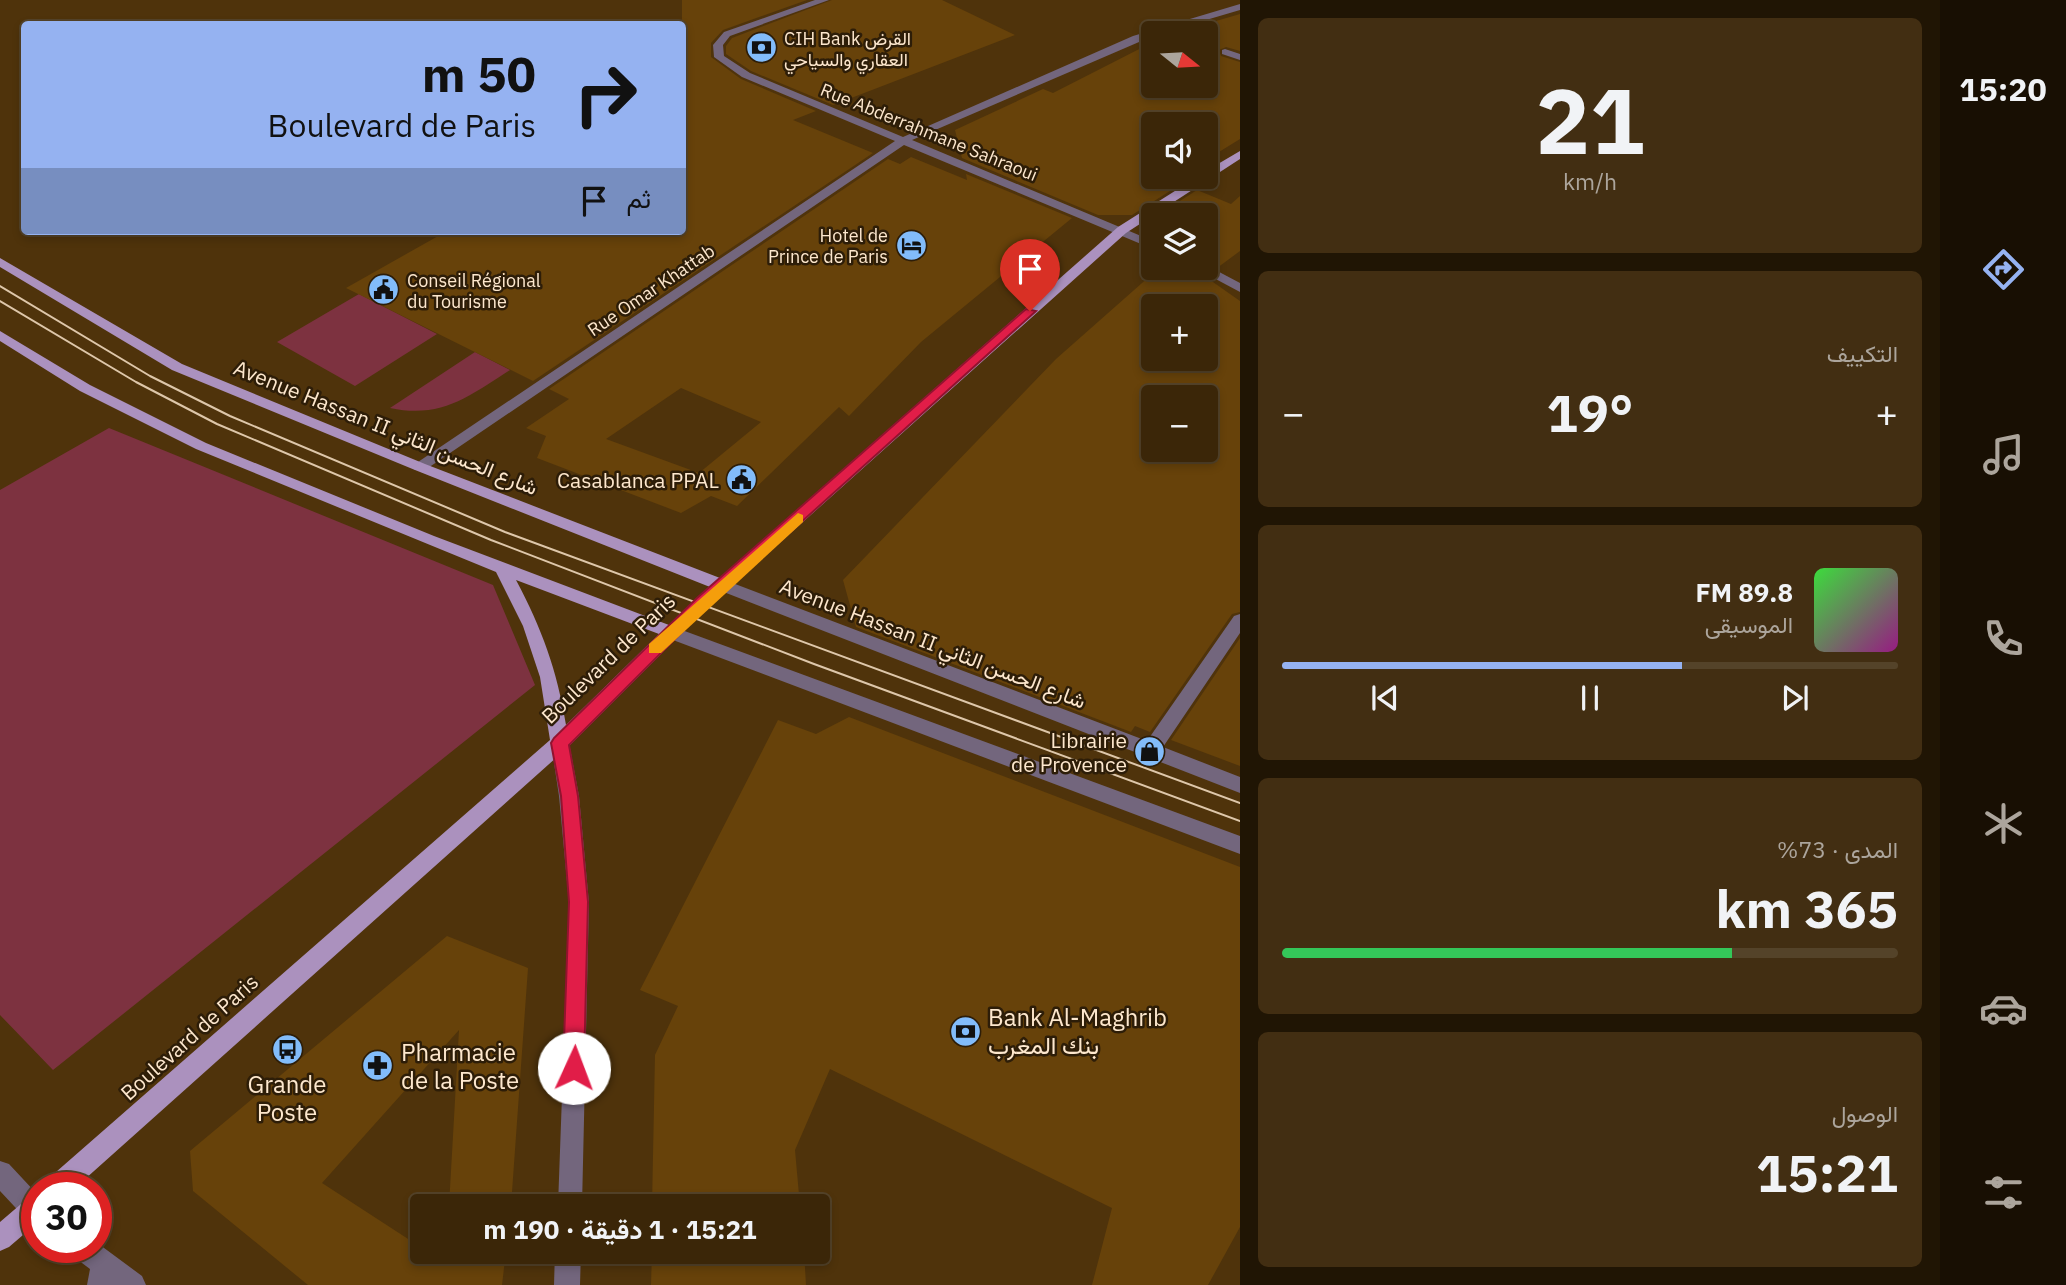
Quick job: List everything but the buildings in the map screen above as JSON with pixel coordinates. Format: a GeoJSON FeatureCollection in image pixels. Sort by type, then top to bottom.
{"type":"FeatureCollection","features":[{"type":"Feature","properties":{"kind":"main road","name":"Boulevard de Paris"},"geometry":{"type":"LineString","coordinates":[[1218,168],[1240,154]]}},
{"type":"Feature","properties":{"kind":"main road","name":"Boulevard de Paris"},"geometry":{"type":"LineString","coordinates":[[75,1172],[560,743],[671,632],[1122,230],[1185,189]]}},
{"type":"Feature","properties":{"kind":"main road","name":"Avenue Hassan II شارع الحسن الثاني"},"geometry":{"type":"LineString","coordinates":[[0,262],[177,367],[420,467],[723,585]]}},
{"type":"Feature","properties":{"kind":"main road"},"geometry":{"type":"LineString","coordinates":[[0,335],[85,388],[201,446],[502,568],[671,632]]}},
{"type":"Feature","properties":{"kind":"main road"},"geometry":{"type":"LineString","coordinates":[[502,568],[537,639],[549,677],[560,743]]}},
{"type":"Feature","properties":{"kind":"main road"},"geometry":{"type":"LineString","coordinates":[[0,1238],[21,1222]]}},
{"type":"Feature","properties":{"kind":"street","name":"Rue Abderrahmane Sahraoui"},"geometry":{"type":"LineString","coordinates":[[824,0],[727,34],[720,40],[718,51],[733,69],[1141,239]]}},
{"type":"Feature","properties":{"kind":"street","name":"Rue Omar Khattab"},"geometry":{"type":"LineString","coordinates":[[420,467],[902,141],[1136,38],[1240,7]]}},
{"type":"Feature","properties":{"kind":"street"},"geometry":{"type":"LineString","coordinates":[[1225,52],[1240,57]]}},
{"type":"Feature","properties":{"kind":"street"},"geometry":{"type":"LineString","coordinates":[[1218,277],[1240,288]]}},
{"type":"Feature","properties":{"kind":"street","name":"Avenue Hassan II شارع الحسن الثاني"},"geometry":{"type":"LineString","coordinates":[[723,585],[1240,785]]}},
{"type":"Feature","properties":{"kind":"street"},"geometry":{"type":"LineString","coordinates":[[1150,752],[1240,620]]}},
{"type":"Feature","properties":{"kind":"street"},"geometry":{"type":"LineString","coordinates":[[671,632],[1240,845]]}},
{"type":"Feature","properties":{"kind":"street"},"geometry":{"type":"LineString","coordinates":[[560,743],[569,796],[579,902],[570,1194]]}},
{"type":"Feature","properties":{"kind":"street"},"geometry":{"type":"LineString","coordinates":[[0,1173],[21,1195]]}},
{"type":"Feature","properties":{"kind":"street"},"geometry":{"type":"LineString","coordinates":[[567,1285],[568,1264]]}},
{"type":"Feature","properties":{"kind":"street"},"geometry":{"type":"LineString","coordinates":[[102,1274],[133,1285]]}},
{"type":"Feature","properties":{"kind":"shaded area"},"geometry":{"type":"Polygon","coordinates":[[[359,294],[437,334],[355,386],[277,342],[359,294]]]}},
{"type":"Feature","properties":{"kind":"shaded area"},"geometry":{"type":"Polygon","coordinates":[[[475,352],[510,370],[468,396],[440,408],[408,411],[390,408],[475,352]]]}},
{"type":"Feature","properties":{"kind":"shaded area"},"geometry":{"type":"Polygon","coordinates":[[[109,428],[493,585],[535,685],[53,1070],[0,1015],[0,490],[109,428]]]}},
{"type":"Feature","properties":{"kind":"tram line"},"geometry":{"type":"LineString","coordinates":[[0,286],[150,376],[230,416],[505,532],[1240,803]]}},
{"type":"Feature","properties":{"kind":"tram line"},"geometry":{"type":"LineString","coordinates":[[0,301],[136,382],[217,424],[491,540],[814,664],[1240,821]]}},
{"type":"Feature","properties":{"kind":"slow traffic"},"geometry":{"type":"LineString","coordinates":[[655,648],[702,602],[798,518]]}},
{"type":"Feature","properties":{"kind":"place","name":"CIH Bank القرض العقاري والسياحي"},"geometry":{"type":"Point","coordinates":[761,48]}},
{"type":"Feature","properties":{"kind":"place","name":"Hotel de Prince de Paris"},"geometry":{"type":"Point","coordinates":[911,245]}},
{"type":"Feature","properties":{"kind":"place","name":"Conseil Régional du Tourisme"},"geometry":{"type":"Point","coordinates":[384,290]}},
{"type":"Feature","properties":{"kind":"place","name":"Casablanca PPAL"},"geometry":{"type":"Point","coordinates":[742,480]}},
{"type":"Feature","properties":{"kind":"place","name":"Librairie de Provence"},"geometry":{"type":"Point","coordinates":[1150,752]}},
{"type":"Feature","properties":{"kind":"place","name":"Bank Al-Maghrib بنك المغرب"},"geometry":{"type":"Point","coordinates":[965,1031]}},
{"type":"Feature","properties":{"kind":"place","name":"Grande Poste"},"geometry":{"type":"Point","coordinates":[287,1050]}},
{"type":"Feature","properties":{"kind":"place","name":"Pharmacie de la Poste"},"geometry":{"type":"Point","coordinates":[378,1066]}},
{"type":"Feature","properties":{"kind":"route"},"geometry":{"type":"LineString","coordinates":[[574,1068],[579,902],[569,796],[560,743],[702,602],[1030,311]]}}]}
